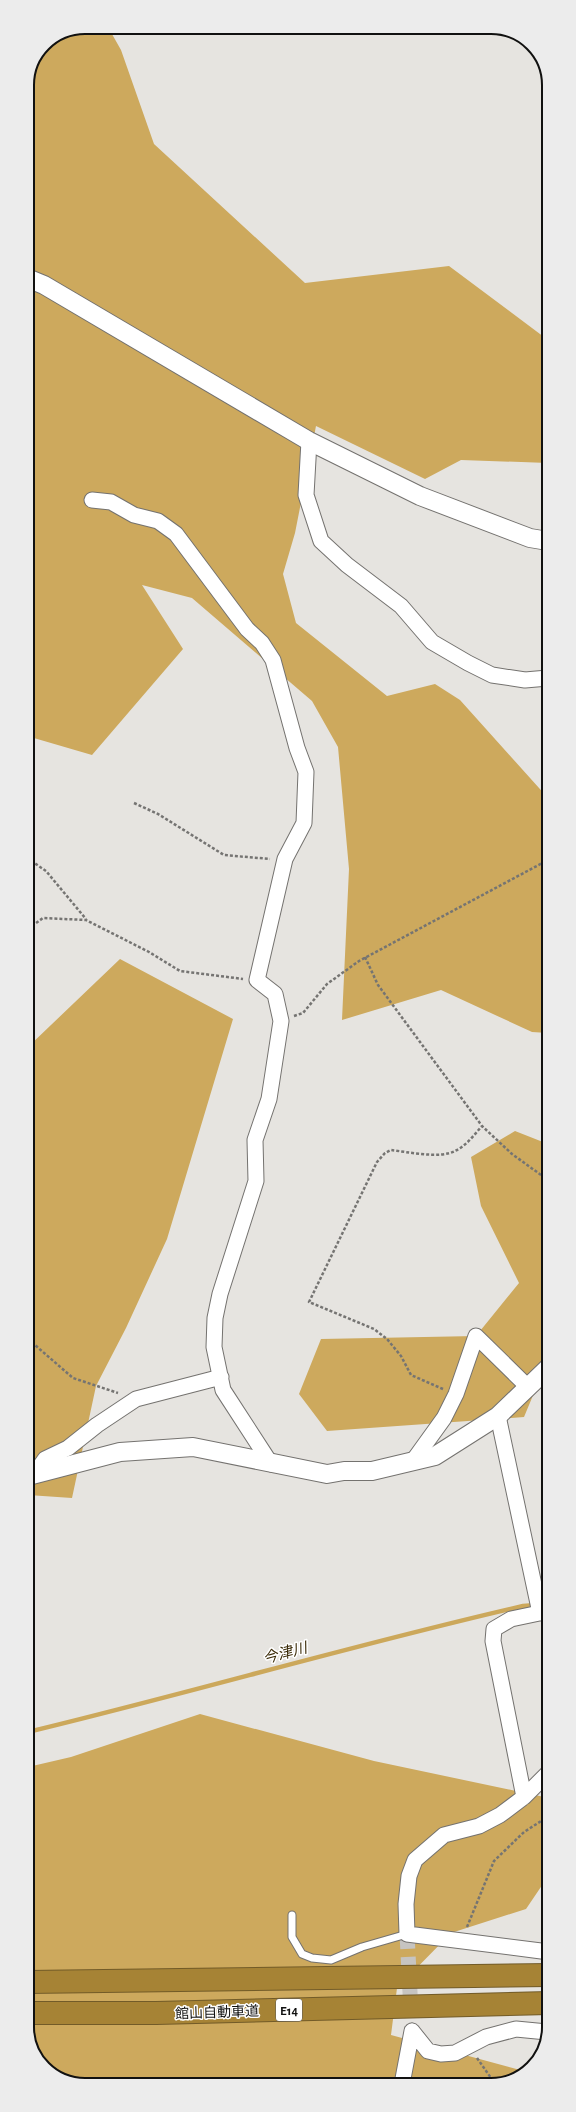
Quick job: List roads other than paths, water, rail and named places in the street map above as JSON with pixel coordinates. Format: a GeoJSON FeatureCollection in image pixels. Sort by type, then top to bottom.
{"type":"FeatureCollection","features":[{"type":"Feature","properties":{"kind":"highway","name":"E14"},"geometry":{"type":"LineString","coordinates":[[34,1982],[542,1975]]}},
{"type":"Feature","properties":{"kind":"highway","name":"館山自動車道"},"geometry":{"type":"LineString","coordinates":[[34,2013],[156,2013],[542,2003]]}},
{"type":"Feature","properties":{"kind":"street"},"geometry":{"type":"LineString","coordinates":[[34,281],[44,285],[309,441],[420,496],[530,538],[542,540]]}},
{"type":"Feature","properties":{"kind":"street"},"geometry":{"type":"LineString","coordinates":[[309,441],[306,495],[321,541],[347,565],[401,606],[432,642],[492,675],[526,680],[542,679]]}},
{"type":"Feature","properties":{"kind":"street"},"geometry":{"type":"LineString","coordinates":[[92,500],[111,502],[134,515],[158,521],[176,534],[247,629],[262,643],[273,660],[297,748],[306,772],[304,823],[285,859],[257,980],[275,994],[281,1021],[269,1099],[254,1140],[256,1181],[228,1268],[215,1318],[214,1347],[223,1390],[271,1464]]}},
{"type":"Feature","properties":{"kind":"street"},"geometry":{"type":"LineString","coordinates":[[413,1461],[444,1418],[454,1399],[464,1377],[476,1336],[528,1387]]}},
{"type":"Feature","properties":{"kind":"street"},"geometry":{"type":"LineString","coordinates":[[34,1474],[120,1452],[193,1447],[271,1464],[327,1474],[344,1471],[372,1471],[435,1456],[498,1416],[542,1374]]}},
{"type":"Feature","properties":{"kind":"street"},"geometry":{"type":"LineString","coordinates":[[34,1472],[45,1459],[68,1448],[97,1425],[136,1399],[221,1377]]}},
{"type":"Feature","properties":{"kind":"street"},"geometry":{"type":"LineString","coordinates":[[498,1416],[542,1603]]}},
{"type":"Feature","properties":{"kind":"street"},"geometry":{"type":"LineString","coordinates":[[524,1797],[493,1641],[494,1629],[511,1619],[542,1612]]}},
{"type":"Feature","properties":{"kind":"street"},"geometry":{"type":"LineString","coordinates":[[542,1779],[524,1797],[500,1815],[480,1826],[444,1835],[415,1860],[409,1876],[406,1904],[407,1934],[542,1951]]}},
{"type":"Feature","properties":{"kind":"street"},"geometry":{"type":"LineString","coordinates":[[403,2078],[412,2031],[428,2051],[441,2054],[455,2052],[486,2037],[516,2029],[542,2031]]}},
{"type":"Feature","properties":{"kind":"lane"},"geometry":{"type":"LineString","coordinates":[[292,1915],[292,1937],[302,1954],[312,1958],[331,1960],[362,1947],[407,1934]]}},
{"type":"Feature","properties":{"kind":"waterway","name":"今津川"},"geometry":{"type":"LineString","coordinates":[[34,1730],[399,1636],[523,1606],[536,1605]]}},
{"type":"Feature","properties":{"kind":"tunnel"},"geometry":{"type":"LineString","coordinates":[[407,1934],[412,2031]]}}]}
